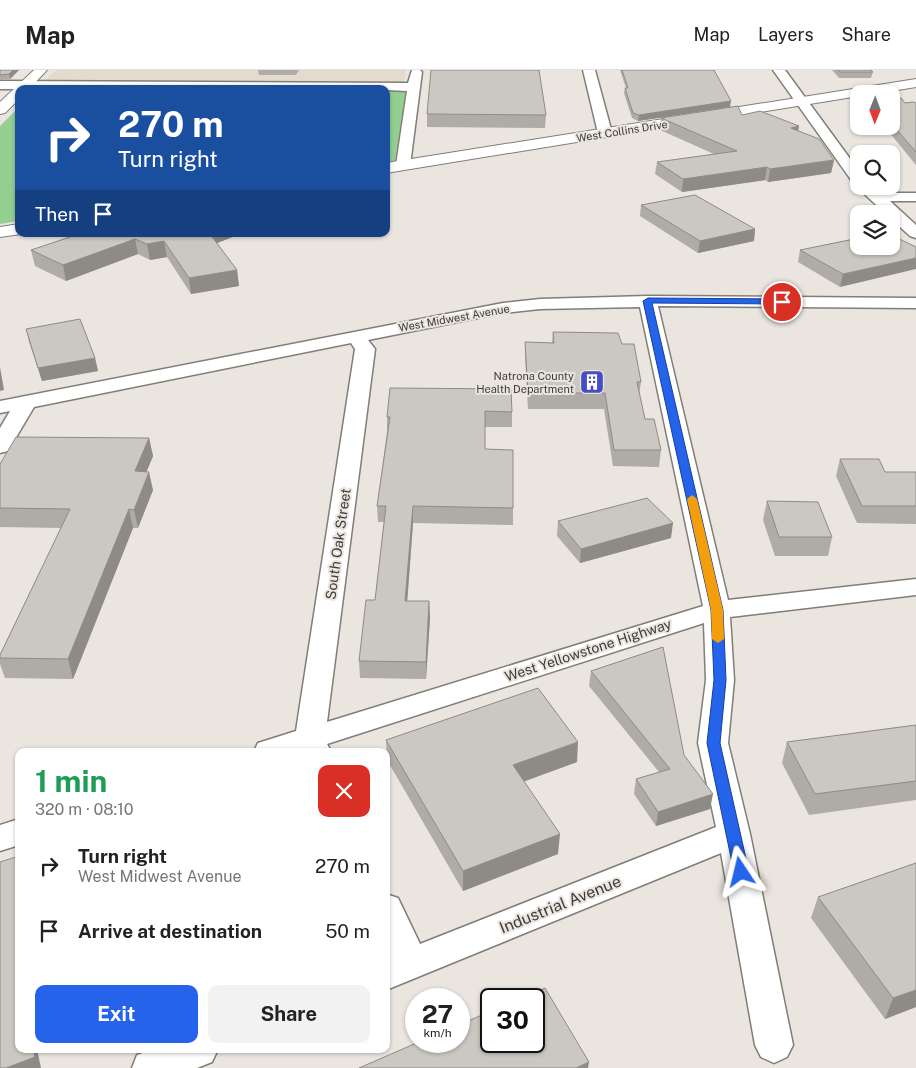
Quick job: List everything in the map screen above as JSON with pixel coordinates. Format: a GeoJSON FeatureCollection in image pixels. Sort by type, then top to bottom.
{"type":"FeatureCollection","features":[{"type":"Feature","properties":{"kind":"main road"},"geometry":{"type":"LineString","coordinates":[[25,85],[41,70]]}},
{"type":"Feature","properties":{"kind":"main road","name":"West Collins Drive"},"geometry":{"type":"LineString","coordinates":[[390,167],[916,84]]}},
{"type":"Feature","properties":{"kind":"main road"},"geometry":{"type":"LineString","coordinates":[[0,110],[15,95]]}},
{"type":"Feature","properties":{"kind":"main road"},"geometry":{"type":"LineString","coordinates":[[0,232],[15,230]]}},
{"type":"Feature","properties":{"kind":"street"},"geometry":{"type":"LineString","coordinates":[[191,85],[200,70]]}},
{"type":"Feature","properties":{"kind":"street"},"geometry":{"type":"LineString","coordinates":[[404,165],[416,70]]}},
{"type":"Feature","properties":{"kind":"street"},"geometry":{"type":"LineString","coordinates":[[590,70],[605,133]]}},
{"type":"Feature","properties":{"kind":"street"},"geometry":{"type":"LineString","coordinates":[[779,70],[850,170]]}},
{"type":"Feature","properties":{"kind":"street"},"geometry":{"type":"LineString","coordinates":[[0,85],[15,87]]}},
{"type":"Feature","properties":{"kind":"street"},"geometry":{"type":"LineString","coordinates":[[390,87],[414,87]]}},
{"type":"Feature","properties":{"kind":"street"},"geometry":{"type":"LineString","coordinates":[[876,197],[916,197]]}},
{"type":"Feature","properties":{"kind":"street"},"geometry":{"type":"LineString","coordinates":[[876,197],[916,233]]}},
{"type":"Feature","properties":{"kind":"street"},"geometry":{"type":"LineString","coordinates":[[648,301],[717,610],[720,680],[713,743],[734,834],[774,1045]]}},
{"type":"Feature","properties":{"kind":"street","name":"West Midwest Avenue"},"geometry":{"type":"LineString","coordinates":[[0,408],[503,308],[546,304],[648,301],[916,303]]}},
{"type":"Feature","properties":{"kind":"street","name":"South Oak Street"},"geometry":{"type":"LineString","coordinates":[[313,745],[365,349],[357,338]]}},
{"type":"Feature","properties":{"kind":"street"},"geometry":{"type":"LineString","coordinates":[[0,446],[26,402]]}},
{"type":"Feature","properties":{"kind":"street","name":"West Yellowstone Highway"},"geometry":{"type":"LineString","coordinates":[[291,748],[313,745],[717,610],[916,587]]}},
{"type":"Feature","properties":{"kind":"street"},"geometry":{"type":"LineString","coordinates":[[0,838],[15,833]]}},
{"type":"Feature","properties":{"kind":"street","name":"Industrial Avenue"},"geometry":{"type":"LineString","coordinates":[[399,969],[734,834]]}},
{"type":"Feature","properties":{"kind":"street"},"geometry":{"type":"LineString","coordinates":[[390,927],[399,969]]}},
{"type":"Feature","properties":{"kind":"street"},"geometry":{"type":"LineString","coordinates":[[152,1068],[189,1053]]}},
{"type":"Feature","properties":{"kind":"shaded area"},"geometry":{"type":"Polygon","coordinates":[[[56,70],[406,70],[403,85],[42,83],[56,70]]]}},
{"type":"Feature","properties":{"kind":"green space"},"geometry":{"type":"Polygon","coordinates":[[[390,90],[406,90],[395,161],[390,162],[390,90]]]}},
{"type":"Feature","properties":{"kind":"green space"},"geometry":{"type":"Polygon","coordinates":[[[15,111],[15,222],[0,224],[0,126],[15,111]]]}},
{"type":"Feature","properties":{"kind":"building"},"geometry":{"type":"Polygon","coordinates":[[[0,70],[13,70],[9,74],[0,75],[0,70]]]}},
{"type":"Feature","properties":{"kind":"building"},"geometry":{"type":"Polygon","coordinates":[[[431,70],[539,70],[546,115],[427,114],[431,70]]]}},
{"type":"Feature","properties":{"kind":"building"},"geometry":{"type":"Polygon","coordinates":[[[622,70],[714,70],[731,101],[639,115],[633,113],[625,88],[628,88],[622,70]]]}},
{"type":"Feature","properties":{"kind":"building"},"geometry":{"type":"Polygon","coordinates":[[[838,70],[871,70],[873,72],[840,72],[838,70]]]}},
{"type":"Feature","properties":{"kind":"building"},"geometry":{"type":"Polygon","coordinates":[[[900,98],[905,103],[916,103],[916,152],[900,133],[900,98]]]}},
{"type":"Feature","properties":{"kind":"building"},"geometry":{"type":"Polygon","coordinates":[[[738,106],[742,115],[760,111],[799,126],[791,128],[819,139],[834,160],[683,179],[657,162],[737,151],[661,118],[738,106]]]}},
{"type":"Feature","properties":{"kind":"building"},"geometry":{"type":"Polygon","coordinates":[[[695,195],[755,229],[700,241],[641,205],[695,195]]]}},
{"type":"Feature","properties":{"kind":"building"},"geometry":{"type":"Polygon","coordinates":[[[70,237],[212,237],[237,270],[189,278],[164,241],[147,244],[135,239],[63,265],[31,250],[70,237]]]}},
{"type":"Feature","properties":{"kind":"building"},"geometry":{"type":"Polygon","coordinates":[[[900,239],[916,247],[916,258],[843,274],[800,250],[850,240],[850,255],[900,255],[900,239]]]}},
{"type":"Feature","properties":{"kind":"building"},"geometry":{"type":"Polygon","coordinates":[[[80,319],[95,358],[38,368],[26,329],[80,319]]]}},
{"type":"Feature","properties":{"kind":"building"},"geometry":{"type":"Polygon","coordinates":[[[553,332],[618,333],[622,344],[634,344],[641,382],[637,382],[645,419],[654,419],[661,450],[614,450],[605,393],[528,393],[525,342],[554,343],[553,332]]]}},
{"type":"Feature","properties":{"kind":"building"},"geometry":{"type":"Polygon","coordinates":[[[390,388],[511,389],[512,412],[485,411],[485,449],[513,450],[513,508],[413,506],[405,601],[429,601],[426,662],[359,661],[366,600],[375,600],[386,506],[377,506],[390,417],[387,417],[390,388]]]}},
{"type":"Feature","properties":{"kind":"building"},"geometry":{"type":"Polygon","coordinates":[[[16,437],[149,438],[135,471],[149,472],[134,510],[129,509],[68,659],[0,658],[70,509],[0,508],[0,464],[16,437]]]}},
{"type":"Feature","properties":{"kind":"building"},"geometry":{"type":"Polygon","coordinates":[[[840,459],[879,459],[885,472],[916,472],[916,506],[862,506],[840,459]]]}},
{"type":"Feature","properties":{"kind":"building"},"geometry":{"type":"Polygon","coordinates":[[[647,498],[673,523],[581,549],[558,521],[647,498]]]}},
{"type":"Feature","properties":{"kind":"building"},"geometry":{"type":"Polygon","coordinates":[[[767,501],[818,502],[832,537],[779,537],[767,501]]]}},
{"type":"Feature","properties":{"kind":"building"},"geometry":{"type":"Polygon","coordinates":[[[663,647],[684,755],[713,794],[658,812],[636,779],[670,769],[591,671],[663,647]]]}},
{"type":"Feature","properties":{"kind":"building"},"geometry":{"type":"Polygon","coordinates":[[[538,688],[578,742],[513,765],[560,834],[463,871],[386,740],[538,688]]]}},
{"type":"Feature","properties":{"kind":"building"},"geometry":{"type":"Polygon","coordinates":[[[916,725],[916,781],[815,794],[787,742],[916,725]]]}},
{"type":"Feature","properties":{"kind":"building"},"geometry":{"type":"Polygon","coordinates":[[[15,857],[15,1053],[34,1053],[35,1057],[6,1068],[0,1068],[0,862],[15,857]]]}},
{"type":"Feature","properties":{"kind":"building"},"geometry":{"type":"Polygon","coordinates":[[[916,863],[916,990],[893,998],[818,897],[916,863]]]}},
{"type":"Feature","properties":{"kind":"building"},"geometry":{"type":"Polygon","coordinates":[[[545,988],[589,1062],[576,1068],[359,1068],[405,1048],[405,1053],[470,1053],[470,1020],[480,1016],[480,1053],[545,1053],[545,988]]]}},
{"type":"Feature","properties":{"kind":"slow traffic"},"geometry":{"type":"LineString","coordinates":[[692,499],[717,610],[718,639]]}},
{"type":"Feature","properties":{"kind":"place","name":"Natrona County Health Department"},"geometry":{"type":"Point","coordinates":[592,382]}},
{"type":"Feature","properties":{"kind":"route"},"geometry":{"type":"LineString","coordinates":[[741,872],[713,743],[720,680],[717,610],[648,301],[782,302]]}}]}
